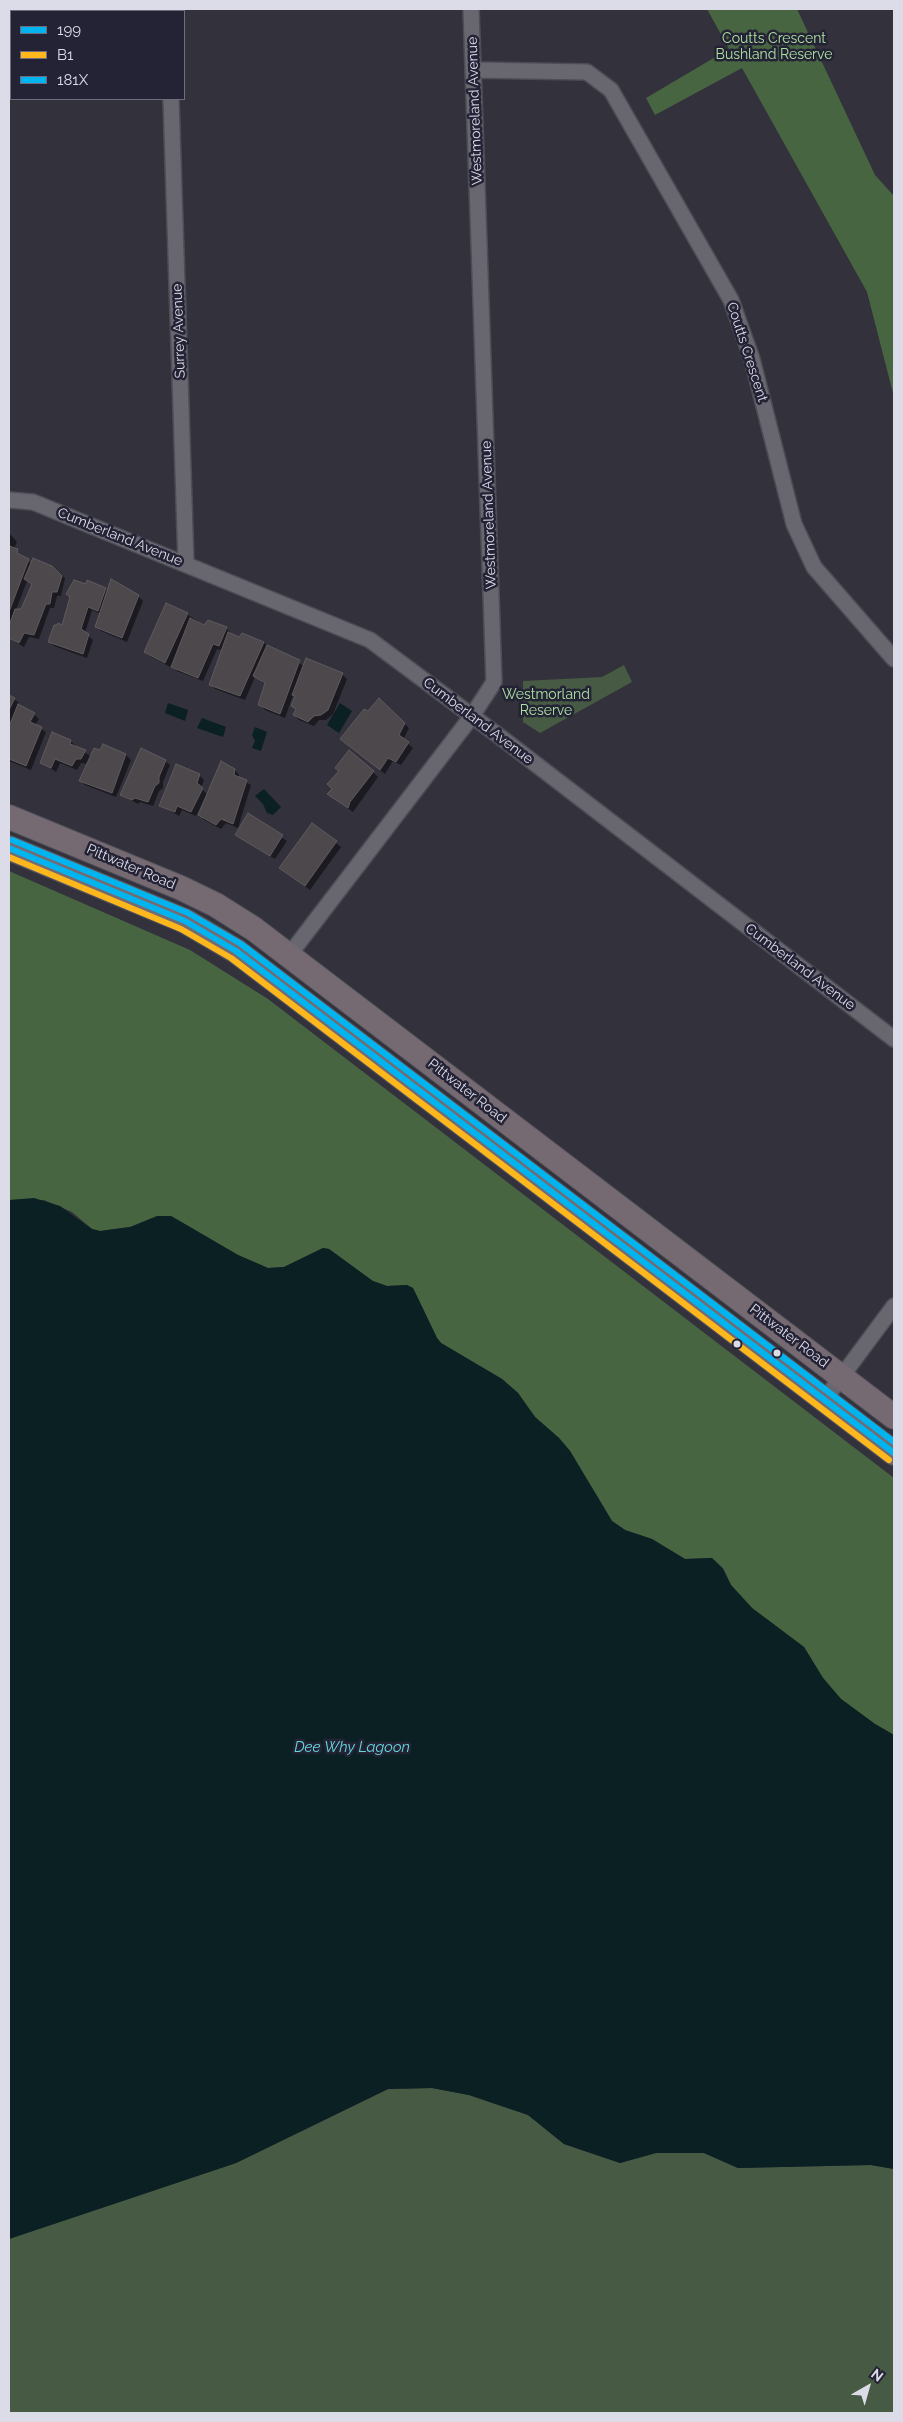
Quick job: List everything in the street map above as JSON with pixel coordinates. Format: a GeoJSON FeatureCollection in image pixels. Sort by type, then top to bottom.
{"type":"FeatureCollection","features":[{"type":"Feature","properties":{"kind":"highway","name":"Pittwater Road"},"geometry":{"type":"LineString","coordinates":[[9,817],[119,861],[216,905],[290,954],[894,1417]]}},
{"type":"Feature","properties":{"kind":"highway","name":"Pittwater Road"},"geometry":{"type":"LineString","coordinates":[[9,848],[185,921],[236,951],[894,1453]]}},
{"type":"Feature","properties":{"kind":"street","name":"Westmoreland Avenue"},"geometry":{"type":"LineString","coordinates":[[290,954],[472,716],[494,682],[471,9]]}},
{"type":"Feature","properties":{"kind":"street","name":"Coutts Crescent"},"geometry":{"type":"LineString","coordinates":[[474,70],[587,72],[611,90],[731,300],[752,359],[794,524],[814,567],[894,659]]}},
{"type":"Feature","properties":{"kind":"street","name":"Surrey Avenue"},"geometry":{"type":"LineString","coordinates":[[171,100],[186,563]]}},
{"type":"Feature","properties":{"kind":"street","name":"Cumberland Avenue"},"geometry":{"type":"LineString","coordinates":[[9,500],[33,502],[186,563],[370,640],[894,1039]]}},
{"type":"Feature","properties":{"kind":"street"},"geometry":{"type":"LineString","coordinates":[[825,1399],[894,1306]]}},
{"type":"Feature","properties":{"kind":"green space","name":"Coutts Crescent Bushland Reserve"},"geometry":{"type":"Polygon","coordinates":[[[707,9],[797,9],[875,175],[894,196],[894,397],[867,292],[742,68],[655,115],[646,98],[729,49],[707,9]]]}},
{"type":"Feature","properties":{"kind":"green space","name":"Westmorland Reserve"},"geometry":{"type":"Polygon","coordinates":[[[624,665],[632,682],[540,733],[523,722],[523,681],[602,677],[624,665]]]}},
{"type":"Feature","properties":{"kind":"green space"},"geometry":{"type":"Polygon","coordinates":[[[9,871],[190,950],[268,999],[894,1478],[894,1735],[875,1724],[841,1699],[823,1678],[804,1647],[752,1608],[731,1585],[723,1568],[712,1558],[685,1559],[652,1539],[625,1530],[612,1521],[570,1451],[559,1438],[535,1417],[518,1393],[502,1379],[441,1343],[413,1288],[407,1285],[387,1286],[372,1281],[329,1249],[323,1248],[284,1267],[268,1268],[238,1255],[171,1216],[130,1227],[100,1231],[92,1229],[72,1212],[44,1200],[9,1200],[9,871]]]}},
{"type":"Feature","properties":{"kind":"green space"},"geometry":{"type":"Polygon","coordinates":[[[432,2088],[469,2095],[528,2115],[564,2144],[620,2163],[656,2153],[704,2153],[738,2168],[871,2165],[894,2169],[894,2413],[9,2413],[9,2239],[236,2163],[388,2089],[432,2088]]]}},
{"type":"Feature","properties":{"kind":"water"},"geometry":{"type":"Polygon","coordinates":[[[168,703],[188,710],[185,721],[165,713],[168,703]]]}},
{"type":"Feature","properties":{"kind":"water"},"geometry":{"type":"Polygon","coordinates":[[[340,703],[352,711],[339,733],[327,725],[340,703]]]}},
{"type":"Feature","properties":{"kind":"water"},"geometry":{"type":"Polygon","coordinates":[[[202,718],[226,727],[223,737],[197,728],[202,718]]]}},
{"type":"Feature","properties":{"kind":"water"},"geometry":{"type":"Polygon","coordinates":[[[255,727],[267,732],[261,751],[252,748],[255,741],[252,735],[255,727]]]}},
{"type":"Feature","properties":{"kind":"water"},"geometry":{"type":"Polygon","coordinates":[[[264,789],[281,807],[273,815],[267,813],[263,804],[255,796],[264,789]]]}},
{"type":"Feature","properties":{"kind":"water","name":"Dee Why Lagoon"},"geometry":{"type":"Polygon","coordinates":[[[34,1198],[60,1206],[92,1229],[100,1231],[130,1227],[157,1216],[171,1216],[238,1255],[268,1268],[284,1267],[323,1248],[329,1249],[373,1281],[387,1286],[407,1285],[413,1288],[441,1343],[502,1379],[518,1393],[535,1417],[559,1438],[570,1451],[612,1521],[625,1530],[652,1539],[685,1559],[712,1558],[723,1569],[731,1585],[752,1608],[804,1647],[823,1678],[841,1699],[875,1724],[894,1735],[894,2169],[871,2165],[738,2168],[704,2153],[656,2153],[620,2163],[564,2144],[528,2115],[469,2095],[432,2088],[388,2089],[236,2163],[9,2239],[9,1200],[34,1198]]]}},
{"type":"Feature","properties":{"kind":"building"},"geometry":{"type":"Polygon","coordinates":[[[9,546],[18,549],[17,553],[29,559],[9,612],[9,546]]]}},
{"type":"Feature","properties":{"kind":"building"},"geometry":{"type":"Polygon","coordinates":[[[33,558],[52,566],[62,576],[57,592],[52,592],[50,604],[46,604],[34,635],[24,633],[19,643],[9,638],[9,626],[15,609],[21,609],[32,584],[24,579],[33,558]]]}},
{"type":"Feature","properties":{"kind":"building"},"geometry":{"type":"Polygon","coordinates":[[[111,579],[139,595],[122,638],[95,627],[111,579]]]}},
{"type":"Feature","properties":{"kind":"building"},"geometry":{"type":"Polygon","coordinates":[[[74,580],[86,584],[87,580],[106,588],[98,611],[88,607],[81,629],[89,634],[83,654],[48,642],[54,625],[58,623],[62,625],[70,597],[66,594],[74,580]]]}},
{"type":"Feature","properties":{"kind":"building"},"geometry":{"type":"Polygon","coordinates":[[[166,603],[188,613],[165,663],[144,652],[166,603]]]}},
{"type":"Feature","properties":{"kind":"building"},"geometry":{"type":"Polygon","coordinates":[[[190,618],[204,625],[208,620],[227,627],[219,646],[213,644],[198,678],[171,667],[190,618]]]}},
{"type":"Feature","properties":{"kind":"building"},"geometry":{"type":"Polygon","coordinates":[[[228,632],[239,637],[242,633],[264,642],[240,696],[209,685],[228,632]]]}},
{"type":"Feature","properties":{"kind":"building"},"geometry":{"type":"Polygon","coordinates":[[[267,645],[300,660],[280,714],[258,705],[265,683],[253,676],[267,645]]]}},
{"type":"Feature","properties":{"kind":"building"},"geometry":{"type":"Polygon","coordinates":[[[306,658],[343,673],[328,710],[321,715],[314,716],[308,722],[293,715],[296,709],[291,706],[295,696],[292,695],[306,658]]]}},
{"type":"Feature","properties":{"kind":"building"},"geometry":{"type":"Polygon","coordinates":[[[9,695],[15,698],[9,710],[9,695]]]}},
{"type":"Feature","properties":{"kind":"building"},"geometry":{"type":"Polygon","coordinates":[[[379,698],[405,723],[399,735],[409,742],[396,762],[388,758],[380,770],[340,739],[364,709],[368,711],[379,698]]]}},
{"type":"Feature","properties":{"kind":"building"},"geometry":{"type":"Polygon","coordinates":[[[18,704],[35,713],[30,722],[42,727],[26,766],[9,759],[9,727],[18,704]]]}},
{"type":"Feature","properties":{"kind":"building"},"geometry":{"type":"Polygon","coordinates":[[[52,732],[71,740],[70,744],[86,750],[81,759],[76,759],[72,766],[55,759],[51,768],[40,763],[52,732]]]}},
{"type":"Feature","properties":{"kind":"building"},"geometry":{"type":"Polygon","coordinates":[[[103,744],[126,754],[112,793],[79,781],[94,748],[100,750],[103,744]]]}},
{"type":"Feature","properties":{"kind":"building"},"geometry":{"type":"Polygon","coordinates":[[[141,748],[166,760],[159,777],[159,783],[155,786],[148,802],[135,798],[132,800],[120,795],[141,748]]]}},
{"type":"Feature","properties":{"kind":"building"},"geometry":{"type":"Polygon","coordinates":[[[349,750],[374,771],[350,802],[348,808],[327,794],[332,789],[327,784],[339,771],[335,768],[349,750]]]}},
{"type":"Feature","properties":{"kind":"building"},"geometry":{"type":"Polygon","coordinates":[[[221,761],[235,769],[234,775],[247,780],[233,824],[221,819],[216,825],[198,815],[221,761]]]}},
{"type":"Feature","properties":{"kind":"building"},"geometry":{"type":"Polygon","coordinates":[[[176,764],[200,774],[197,783],[203,788],[191,812],[177,806],[175,812],[159,806],[176,764]]]}},
{"type":"Feature","properties":{"kind":"building"},"geometry":{"type":"Polygon","coordinates":[[[248,813],[283,835],[270,856],[235,835],[248,813]]]}},
{"type":"Feature","properties":{"kind":"building"},"geometry":{"type":"Polygon","coordinates":[[[312,823],[337,841],[305,886],[279,868],[312,823]]]}},
{"type":"Feature","properties":{"kind":"transit line","name":"181X"},"geometry":{"type":"LineString","coordinates":[[12,840],[188,913],[241,944],[894,1442]]}},
{"type":"Feature","properties":{"kind":"transit line","name":"199"},"geometry":{"type":"LineString","coordinates":[[9,848],[185,921],[236,951],[894,1453]]}},
{"type":"Feature","properties":{"kind":"transit line","name":"B1"},"geometry":{"type":"LineString","coordinates":[[9,857],[181,929],[231,958],[889,1460]]}}]}
